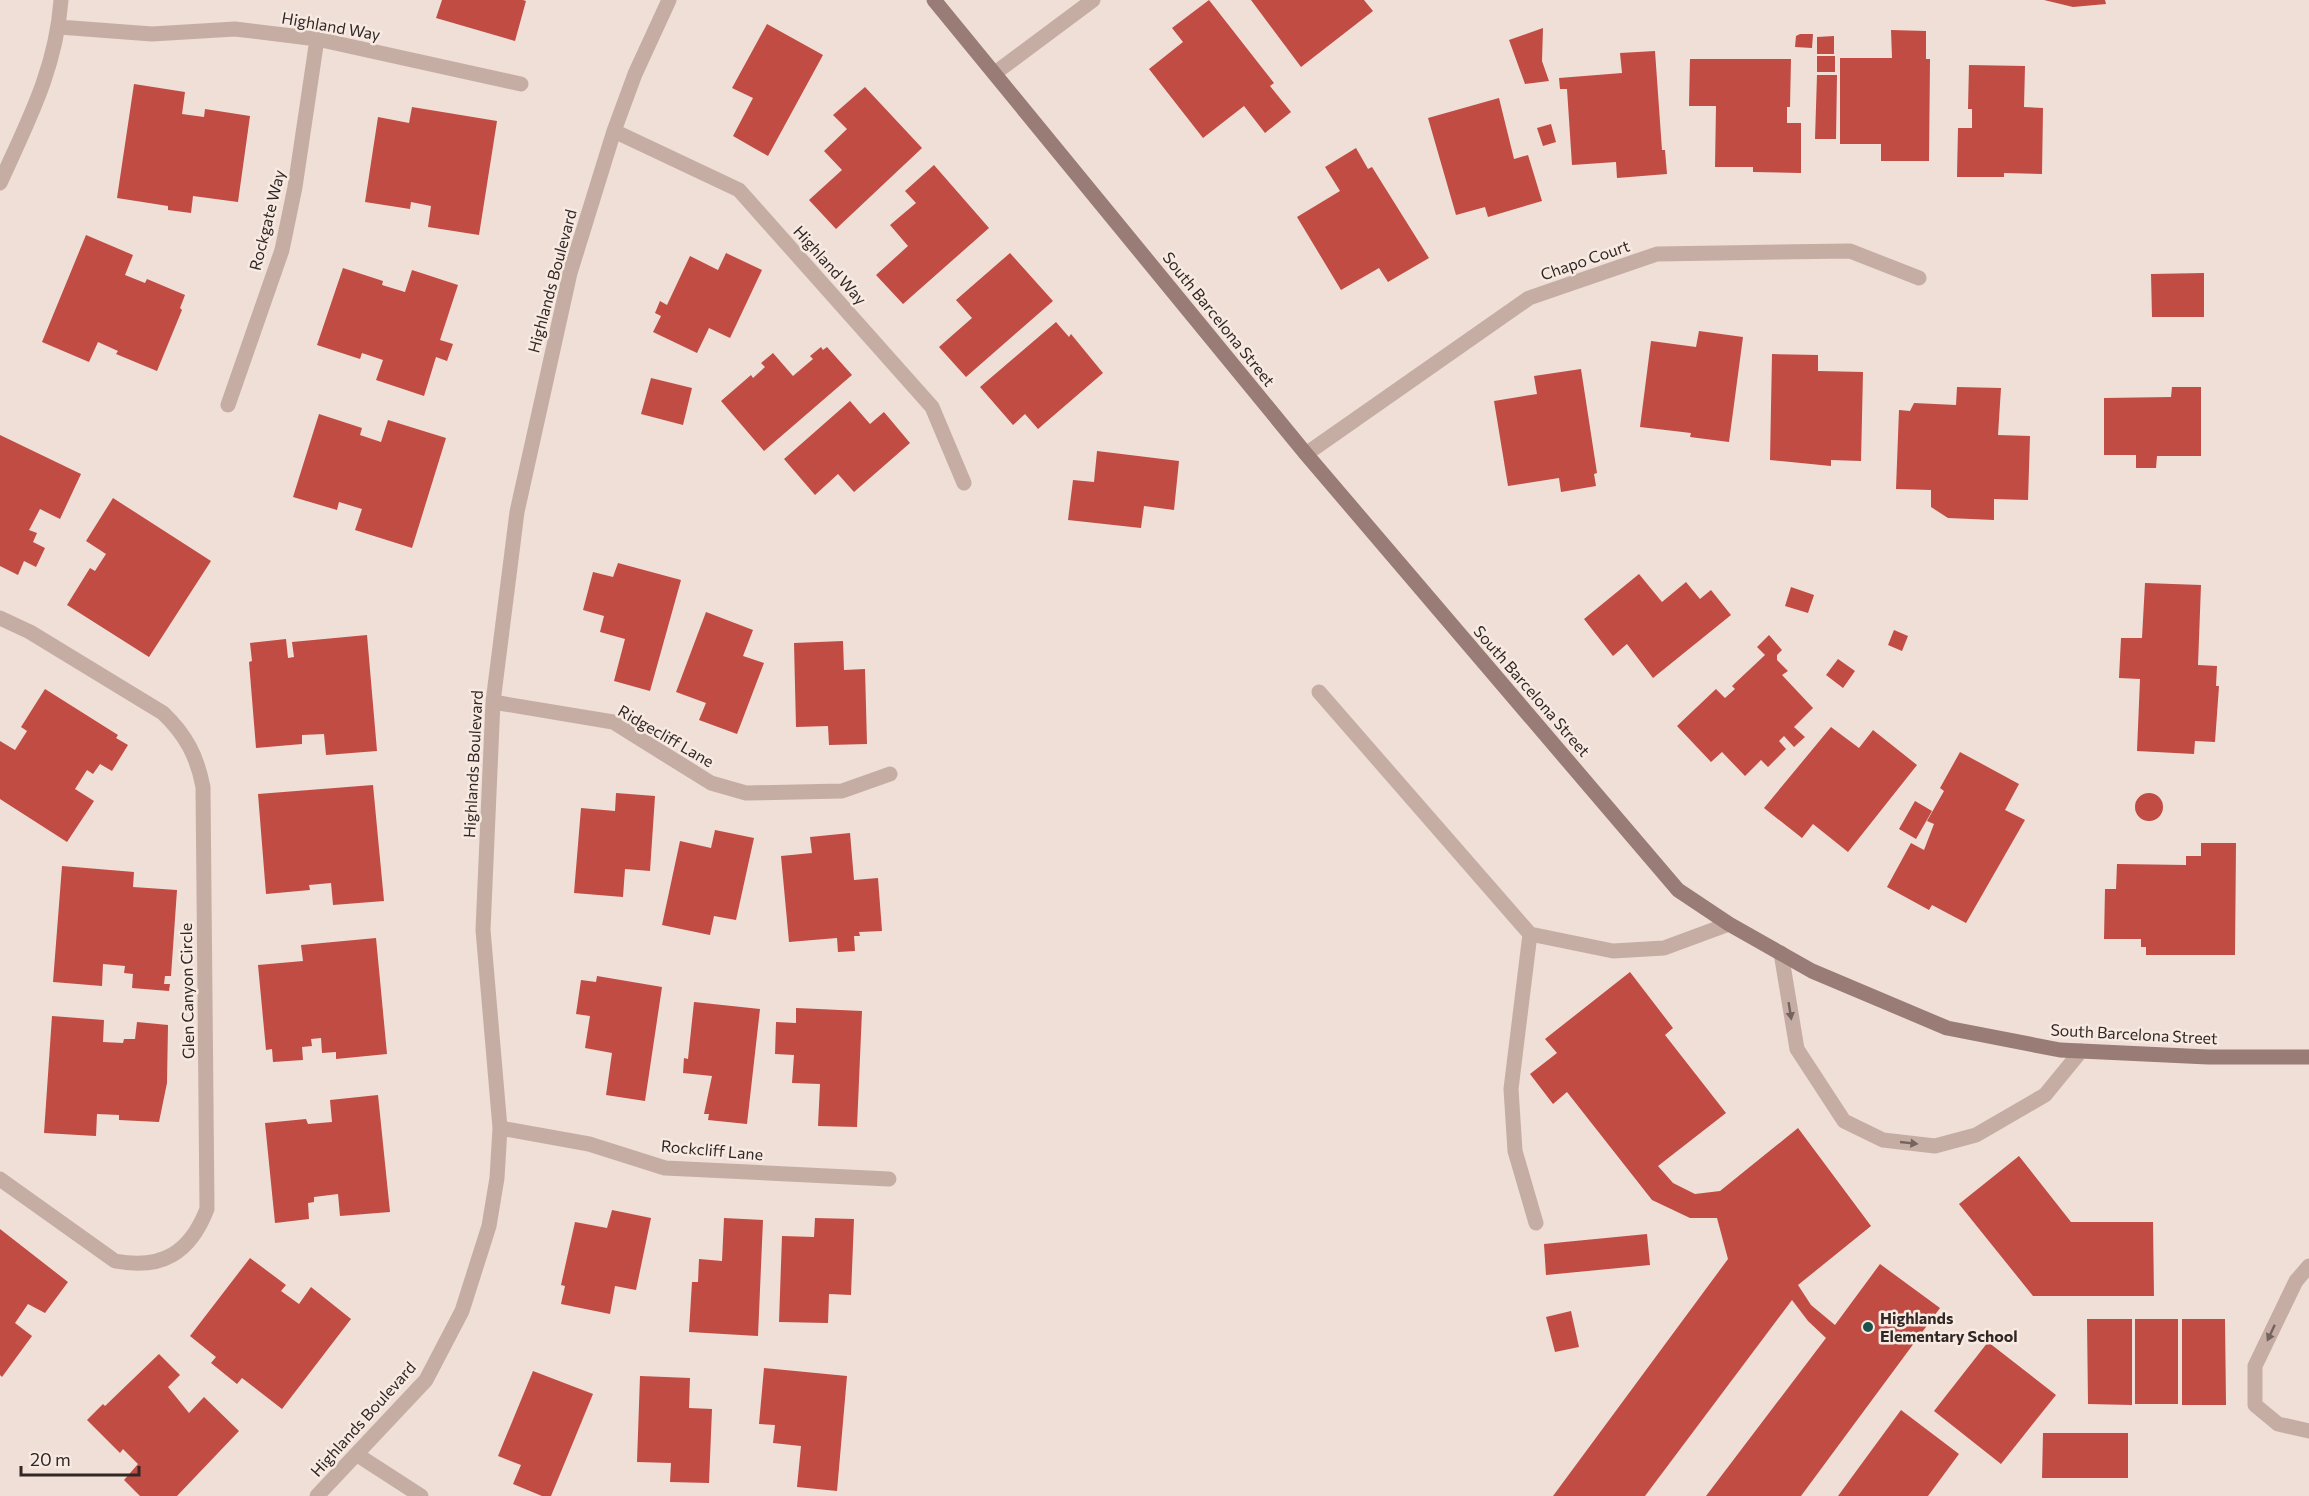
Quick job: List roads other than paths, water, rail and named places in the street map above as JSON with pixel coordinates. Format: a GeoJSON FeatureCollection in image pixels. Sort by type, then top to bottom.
{"type":"FeatureCollection","features":[{"type":"Feature","properties":{"kind":"main road","name":"South Barcelona Street"},"geometry":{"type":"LineString","coordinates":[[934,0],[1306,454],[1678,890],[1729,924],[1812,971],[1947,1028],[2060,1050],[2208,1057],[2309,1057]]}},
{"type":"Feature","properties":{"kind":"street"},"geometry":{"type":"LineString","coordinates":[[0,183],[46,81],[59,27],[61,0]]}},
{"type":"Feature","properties":{"kind":"street","name":"Highlands Boulevard"},"geometry":{"type":"LineString","coordinates":[[317,1496],[426,1380],[462,1311],[489,1226],[497,1178],[500,1128],[483,930],[493,702],[517,512],[542,389],[570,273],[614,131],[635,74],[669,0]]}},
{"type":"Feature","properties":{"kind":"street"},"geometry":{"type":"LineString","coordinates":[[995,73],[1093,0]]}},
{"type":"Feature","properties":{"kind":"street","name":"Highland Way"},"geometry":{"type":"LineString","coordinates":[[59,27],[152,34],[235,29],[317,39],[521,84]]}},
{"type":"Feature","properties":{"kind":"street","name":"Rockgate Way"},"geometry":{"type":"LineString","coordinates":[[228,405],[282,250],[295,187],[317,39]]}},
{"type":"Feature","properties":{"kind":"street","name":"Highland Way"},"geometry":{"type":"LineString","coordinates":[[614,131],[740,190],[932,407],[964,483]]}},
{"type":"Feature","properties":{"kind":"street","name":"Chapo Court"},"geometry":{"type":"LineString","coordinates":[[1306,454],[1529,298],[1657,254],[1850,250],[1919,278]]}},
{"type":"Feature","properties":{"kind":"street","name":"Glen Canyon Circle"},"geometry":{"type":"LineString","coordinates":[[0,618],[30,632],[163,713],[179,728],[191,746],[199,766],[203,788],[207,1209],[192,1239],[180,1251],[157,1262],[131,1264],[115,1261],[0,1179]]}},
{"type":"Feature","properties":{"kind":"street"},"geometry":{"type":"LineString","coordinates":[[1319,692],[1530,934],[1613,951],[1633,950],[1664,948],[1729,924]]}},
{"type":"Feature","properties":{"kind":"street","name":"Ridgecliff Lane"},"geometry":{"type":"LineString","coordinates":[[493,702],[613,722],[711,783],[746,792],[842,791],[890,774]]}},
{"type":"Feature","properties":{"kind":"street"},"geometry":{"type":"LineString","coordinates":[[1530,934],[1511,1089],[1515,1150],[1536,1224]]}},
{"type":"Feature","properties":{"kind":"street"},"geometry":{"type":"LineString","coordinates":[[1781,953],[1797,1049],[1844,1121],[1882,1140],[1935,1146],[1976,1135],[2044,1095],[2081,1051]]}},
{"type":"Feature","properties":{"kind":"street","name":"Rockcliff Lane"},"geometry":{"type":"LineString","coordinates":[[500,1128],[589,1144],[665,1168],[889,1179]]}},
{"type":"Feature","properties":{"kind":"street"},"geometry":{"type":"LineString","coordinates":[[2309,1266],[2296,1281],[2255,1366],[2255,1405],[2278,1424],[2309,1431]]}},
{"type":"Feature","properties":{"kind":"street"},"geometry":{"type":"LineString","coordinates":[[356,1454],[421,1496]]}},
{"type":"Feature","properties":{"kind":"place","name":"Highlands Elementary School"},"geometry":{"type":"Point","coordinates":[1868,1327]}}]}
